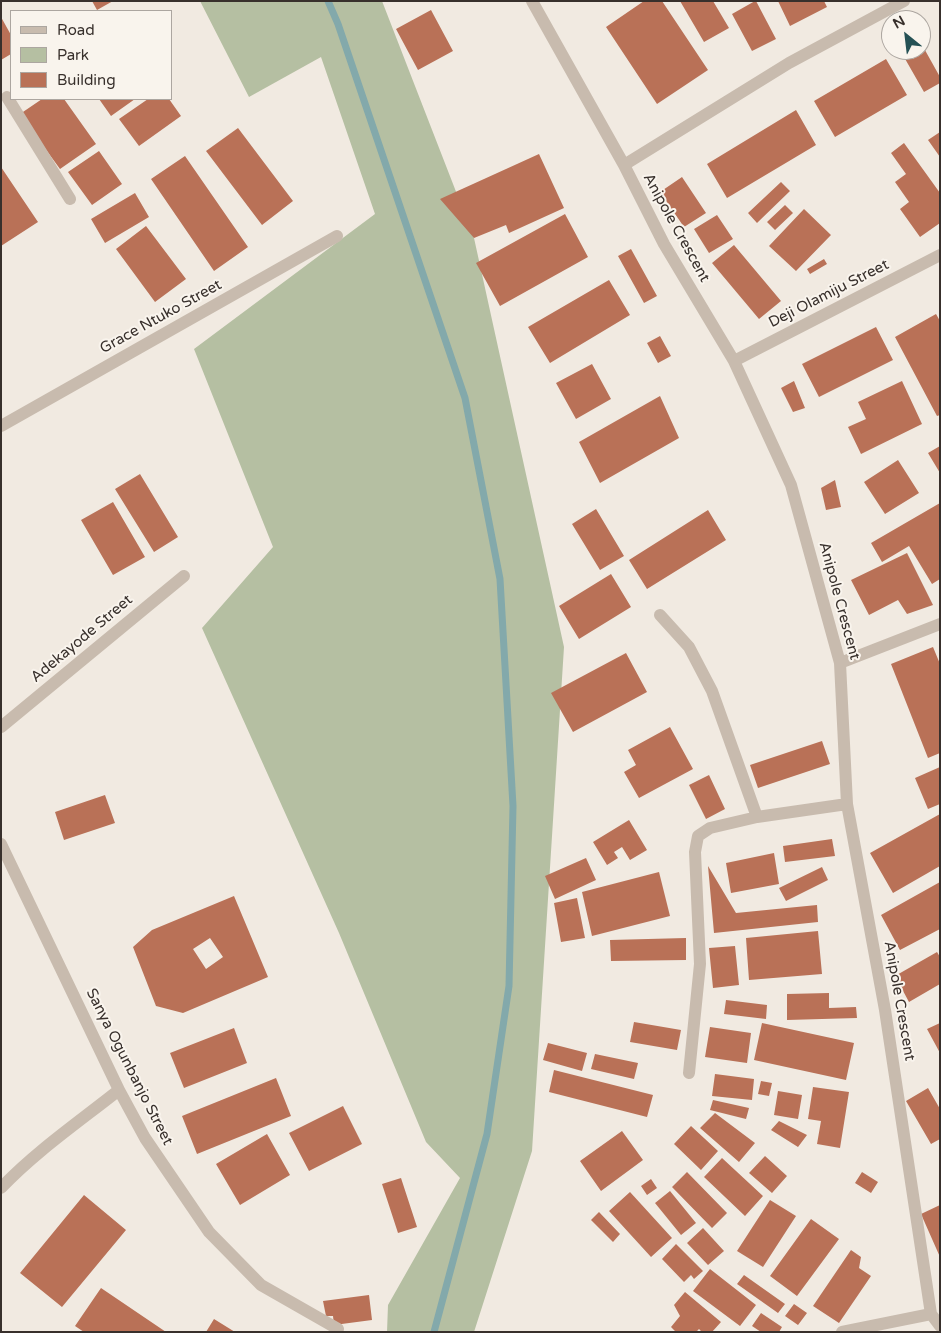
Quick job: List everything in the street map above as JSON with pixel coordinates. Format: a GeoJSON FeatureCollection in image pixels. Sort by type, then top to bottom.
{"type":"FeatureCollection","features":[{"type":"Feature","properties":{"kind":"street","name":"Anipole Crescent"},"geometry":{"type":"LineString","coordinates":[[532,1],[624,165],[664,244],[734,361],[791,485],[840,662],[847,804],[885,1010],[931,1314],[940,1326]]}},
{"type":"Feature","properties":{"kind":"street"},"geometry":{"type":"LineString","coordinates":[[624,165],[789,63],[904,1]]}},
{"type":"Feature","properties":{"kind":"street"},"geometry":{"type":"LineString","coordinates":[[6,97],[70,199]]}},
{"type":"Feature","properties":{"kind":"street","name":"Grace Ntuko Street"},"geometry":{"type":"LineString","coordinates":[[1,426],[337,236]]}},
{"type":"Feature","properties":{"kind":"street","name":"Deji Olamiju Street"},"geometry":{"type":"LineString","coordinates":[[734,361],[940,255]]}},
{"type":"Feature","properties":{"kind":"street","name":"Adekayode Street"},"geometry":{"type":"LineString","coordinates":[[1,726],[184,576]]}},
{"type":"Feature","properties":{"kind":"street"},"geometry":{"type":"LineString","coordinates":[[660,615],[689,647],[712,691],[757,817]]}},
{"type":"Feature","properties":{"kind":"street"},"geometry":{"type":"LineString","coordinates":[[840,662],[940,624]]}},
{"type":"Feature","properties":{"kind":"street"},"geometry":{"type":"LineString","coordinates":[[689,1073],[700,964],[695,852],[698,836],[710,828],[757,817],[847,804]]}},
{"type":"Feature","properties":{"kind":"street","name":"Sanya Ogunbanjo Street"},"geometry":{"type":"LineString","coordinates":[[1,844],[119,1090],[145,1138],[208,1232],[262,1285],[338,1329]]}},
{"type":"Feature","properties":{"kind":"street"},"geometry":{"type":"LineString","coordinates":[[1,1188],[68,1130],[119,1090]]}},
{"type":"Feature","properties":{"kind":"street"},"geometry":{"type":"LineString","coordinates":[[842,1332],[931,1314]]}},
{"type":"Feature","properties":{"kind":"green space"},"geometry":{"type":"Polygon","coordinates":[[[200,1],[382,1],[474,238],[564,647],[532,1151],[474,1332],[387,1332],[388,1305],[460,1178],[426,1142],[339,933],[202,628],[273,547],[194,349],[375,214],[321,57],[249,97],[200,1]]]}},
{"type":"Feature","properties":{"kind":"building"},"geometry":{"type":"Polygon","coordinates":[[[92,1],[113,1],[97,10],[92,1]]]}},
{"type":"Feature","properties":{"kind":"building"},"geometry":{"type":"Polygon","coordinates":[[[644,1],[662,1],[708,70],[657,104],[606,27],[644,1]]]}},
{"type":"Feature","properties":{"kind":"building"},"geometry":{"type":"Polygon","coordinates":[[[680,1],[713,1],[729,28],[704,42],[680,1]]]}},
{"type":"Feature","properties":{"kind":"building"},"geometry":{"type":"Polygon","coordinates":[[[755,1],[776,39],[752,51],[732,14],[755,1]]]}},
{"type":"Feature","properties":{"kind":"building"},"geometry":{"type":"Polygon","coordinates":[[[778,1],[824,1],[827,7],[790,26],[778,1]]]}},
{"type":"Feature","properties":{"kind":"building"},"geometry":{"type":"Polygon","coordinates":[[[431,10],[453,51],[418,70],[396,29],[431,10]]]}},
{"type":"Feature","properties":{"kind":"building"},"geometry":{"type":"Polygon","coordinates":[[[1,17],[10,33],[10,55],[1,60],[1,17]]]}},
{"type":"Feature","properties":{"kind":"building"},"geometry":{"type":"Polygon","coordinates":[[[884,60],[887,60],[907,95],[835,137],[814,101],[884,60]]]}},
{"type":"Feature","properties":{"kind":"building"},"geometry":{"type":"Polygon","coordinates":[[[906,60],[930,60],[940,77],[940,83],[924,92],[906,60]]]}},
{"type":"Feature","properties":{"kind":"building"},"geometry":{"type":"Polygon","coordinates":[[[41,100],[65,100],[96,144],[60,169],[20,114],[41,100]]]}},
{"type":"Feature","properties":{"kind":"building"},"geometry":{"type":"Polygon","coordinates":[[[100,100],[134,100],[111,116],[100,100]]]}},
{"type":"Feature","properties":{"kind":"building"},"geometry":{"type":"Polygon","coordinates":[[[147,100],[170,100],[181,116],[139,146],[119,119],[147,100]]]}},
{"type":"Feature","properties":{"kind":"building"},"geometry":{"type":"Polygon","coordinates":[[[796,110],[816,145],[727,198],[707,164],[796,110]]]}},
{"type":"Feature","properties":{"kind":"building"},"geometry":{"type":"Polygon","coordinates":[[[238,128],[293,201],[262,225],[206,151],[238,128]]]}},
{"type":"Feature","properties":{"kind":"building"},"geometry":{"type":"Polygon","coordinates":[[[940,132],[940,157],[928,140],[940,132]]]}},
{"type":"Feature","properties":{"kind":"building"},"geometry":{"type":"Polygon","coordinates":[[[904,143],[940,193],[940,223],[920,237],[900,209],[909,202],[895,182],[906,174],[891,153],[904,143]]]}},
{"type":"Feature","properties":{"kind":"building"},"geometry":{"type":"Polygon","coordinates":[[[99,151],[122,184],[92,205],[68,172],[99,151]]]}},
{"type":"Feature","properties":{"kind":"building"},"geometry":{"type":"Polygon","coordinates":[[[539,154],[564,208],[509,233],[506,225],[474,238],[440,199],[539,154]]]}},
{"type":"Feature","properties":{"kind":"building"},"geometry":{"type":"Polygon","coordinates":[[[185,156],[248,247],[214,271],[151,179],[185,156]]]}},
{"type":"Feature","properties":{"kind":"building"},"geometry":{"type":"Polygon","coordinates":[[[1,167],[38,222],[1,246],[1,167]]]}},
{"type":"Feature","properties":{"kind":"building"},"geometry":{"type":"Polygon","coordinates":[[[682,177],[706,213],[684,227],[660,192],[682,177]]]}},
{"type":"Feature","properties":{"kind":"building"},"geometry":{"type":"Polygon","coordinates":[[[781,182],[790,191],[757,223],[748,213],[781,182]]]}},
{"type":"Feature","properties":{"kind":"building"},"geometry":{"type":"Polygon","coordinates":[[[135,193],[149,217],[105,243],[91,219],[135,193]]]}},
{"type":"Feature","properties":{"kind":"building"},"geometry":{"type":"Polygon","coordinates":[[[785,205],[793,213],[775,230],[767,222],[785,205]]]}},
{"type":"Feature","properties":{"kind":"building"},"geometry":{"type":"Polygon","coordinates":[[[804,209],[831,235],[796,271],[769,246],[804,209]]]}},
{"type":"Feature","properties":{"kind":"building"},"geometry":{"type":"Polygon","coordinates":[[[565,214],[588,257],[500,306],[476,263],[565,214]]]}},
{"type":"Feature","properties":{"kind":"building"},"geometry":{"type":"Polygon","coordinates":[[[717,215],[733,239],[709,253],[694,229],[717,215]]]}},
{"type":"Feature","properties":{"kind":"building"},"geometry":{"type":"Polygon","coordinates":[[[146,226],[186,279],[155,302],[116,249],[146,226]]]}},
{"type":"Feature","properties":{"kind":"building"},"geometry":{"type":"Polygon","coordinates":[[[734,245],[781,301],[759,319],[712,263],[734,245]]]}},
{"type":"Feature","properties":{"kind":"building"},"geometry":{"type":"Polygon","coordinates":[[[631,249],[657,296],[644,303],[618,256],[631,249]]]}},
{"type":"Feature","properties":{"kind":"building"},"geometry":{"type":"Polygon","coordinates":[[[824,259],[827,264],[810,274],[807,269],[824,259]]]}},
{"type":"Feature","properties":{"kind":"building"},"geometry":{"type":"Polygon","coordinates":[[[609,280],[630,315],[550,363],[528,327],[609,280]]]}},
{"type":"Feature","properties":{"kind":"building"},"geometry":{"type":"Polygon","coordinates":[[[936,314],[940,321],[940,415],[937,416],[895,337],[936,314]]]}},
{"type":"Feature","properties":{"kind":"building"},"geometry":{"type":"Polygon","coordinates":[[[876,327],[893,360],[819,397],[802,364],[876,327]]]}},
{"type":"Feature","properties":{"kind":"building"},"geometry":{"type":"Polygon","coordinates":[[[660,336],[671,356],[658,363],[647,343],[660,336]]]}},
{"type":"Feature","properties":{"kind":"building"},"geometry":{"type":"Polygon","coordinates":[[[592,364],[611,399],[576,419],[556,383],[592,364]]]}},
{"type":"Feature","properties":{"kind":"building"},"geometry":{"type":"Polygon","coordinates":[[[794,381],[805,408],[793,412],[781,388],[794,381]]]}},
{"type":"Feature","properties":{"kind":"building"},"geometry":{"type":"Polygon","coordinates":[[[902,381],[922,424],[861,454],[848,427],[866,419],[858,402],[902,381]]]}},
{"type":"Feature","properties":{"kind":"building"},"geometry":{"type":"Polygon","coordinates":[[[660,396],[679,438],[600,483],[579,442],[660,396]]]}},
{"type":"Feature","properties":{"kind":"building"},"geometry":{"type":"Polygon","coordinates":[[[940,446],[940,473],[928,453],[940,446]]]}},
{"type":"Feature","properties":{"kind":"building"},"geometry":{"type":"Polygon","coordinates":[[[898,460],[919,493],[885,514],[864,482],[898,460]]]}},
{"type":"Feature","properties":{"kind":"building"},"geometry":{"type":"Polygon","coordinates":[[[140,474],[178,537],[154,552],[115,489],[140,474]]]}},
{"type":"Feature","properties":{"kind":"building"},"geometry":{"type":"Polygon","coordinates":[[[835,480],[841,507],[826,510],[821,488],[835,480]]]}},
{"type":"Feature","properties":{"kind":"building"},"geometry":{"type":"Polygon","coordinates":[[[113,502],[145,557],[113,575],[81,520],[113,502]]]}},
{"type":"Feature","properties":{"kind":"building"},"geometry":{"type":"Polygon","coordinates":[[[940,503],[940,579],[932,584],[909,546],[882,562],[871,543],[940,503]]]}},
{"type":"Feature","properties":{"kind":"building"},"geometry":{"type":"Polygon","coordinates":[[[596,509],[624,556],[600,570],[572,524],[596,509]]]}},
{"type":"Feature","properties":{"kind":"building"},"geometry":{"type":"Polygon","coordinates":[[[708,510],[726,540],[647,589],[629,560],[708,510]]]}},
{"type":"Feature","properties":{"kind":"building"},"geometry":{"type":"Polygon","coordinates":[[[907,553],[933,605],[907,614],[898,600],[869,615],[851,580],[907,553]]]}},
{"type":"Feature","properties":{"kind":"building"},"geometry":{"type":"Polygon","coordinates":[[[611,574],[631,607],[579,639],[559,606],[611,574]]]}},
{"type":"Feature","properties":{"kind":"building"},"geometry":{"type":"Polygon","coordinates":[[[933,647],[940,664],[940,753],[928,758],[891,664],[933,647]]]}},
{"type":"Feature","properties":{"kind":"building"},"geometry":{"type":"Polygon","coordinates":[[[626,653],[647,692],[573,732],[551,693],[626,653]]]}},
{"type":"Feature","properties":{"kind":"building"},"geometry":{"type":"Polygon","coordinates":[[[670,727],[693,769],[639,798],[624,772],[636,765],[628,750],[670,727]]]}},
{"type":"Feature","properties":{"kind":"building"},"geometry":{"type":"Polygon","coordinates":[[[822,741],[830,764],[758,788],[750,765],[822,741]]]}},
{"type":"Feature","properties":{"kind":"building"},"geometry":{"type":"Polygon","coordinates":[[[940,767],[940,804],[928,809],[915,778],[940,767]]]}},
{"type":"Feature","properties":{"kind":"building"},"geometry":{"type":"Polygon","coordinates":[[[709,775],[725,809],[706,819],[689,785],[709,775]]]}},
{"type":"Feature","properties":{"kind":"building"},"geometry":{"type":"Polygon","coordinates":[[[105,795],[115,823],[64,840],[55,812],[105,795]]]}},
{"type":"Feature","properties":{"kind":"building"},"geometry":{"type":"Polygon","coordinates":[[[940,814],[940,866],[893,893],[870,853],[940,814]]]}},
{"type":"Feature","properties":{"kind":"building"},"geometry":{"type":"Polygon","coordinates":[[[629,820],[647,850],[630,860],[622,847],[614,852],[618,858],[607,865],[593,842],[629,820]]]}},
{"type":"Feature","properties":{"kind":"building"},"geometry":{"type":"Polygon","coordinates":[[[832,839],[835,856],[785,862],[783,846],[832,839]]]}},
{"type":"Feature","properties":{"kind":"building"},"geometry":{"type":"Polygon","coordinates":[[[774,853],[779,884],[731,893],[726,863],[774,853]]]}},
{"type":"Feature","properties":{"kind":"building"},"geometry":{"type":"Polygon","coordinates":[[[586,858],[596,880],[555,899],[545,876],[586,858]]]}},
{"type":"Feature","properties":{"kind":"building"},"geometry":{"type":"Polygon","coordinates":[[[708,866],[736,913],[817,905],[818,922],[714,933],[708,866]]]}},
{"type":"Feature","properties":{"kind":"building"},"geometry":{"type":"Polygon","coordinates":[[[822,867],[828,880],[786,901],[779,888],[822,867]]]}},
{"type":"Feature","properties":{"kind":"building"},"geometry":{"type":"Polygon","coordinates":[[[659,872],[670,916],[592,936],[582,892],[659,872]]]}},
{"type":"Feature","properties":{"kind":"building"},"geometry":{"type":"Polygon","coordinates":[[[940,882],[940,929],[900,950],[881,915],[940,882]]]}},
{"type":"Feature","properties":{"kind":"building"},"geometry":{"type":"Polygon","coordinates":[[[234,896],[268,977],[183,1013],[156,1006],[133,947],[152,930],[234,896]],[[210,938],[193,949],[206,969],[223,957],[210,938]]]}},
{"type":"Feature","properties":{"kind":"building"},"geometry":{"type":"Polygon","coordinates":[[[577,898],[585,938],[561,942],[554,903],[577,898]]]}},
{"type":"Feature","properties":{"kind":"building"},"geometry":{"type":"Polygon","coordinates":[[[818,931],[822,974],[749,980],[746,938],[818,931]]]}},
{"type":"Feature","properties":{"kind":"building"},"geometry":{"type":"Polygon","coordinates":[[[686,938],[686,960],[611,961],[610,940],[686,938]]]}},
{"type":"Feature","properties":{"kind":"building"},"geometry":{"type":"Polygon","coordinates":[[[735,946],[739,985],[713,988],[709,948],[735,946]]]}},
{"type":"Feature","properties":{"kind":"building"},"geometry":{"type":"Polygon","coordinates":[[[937,952],[940,957],[940,984],[909,1002],[895,976],[937,952]]]}},
{"type":"Feature","properties":{"kind":"building"},"geometry":{"type":"Polygon","coordinates":[[[829,993],[829,1008],[856,1007],[857,1018],[787,1020],[787,994],[829,993]]]}},
{"type":"Feature","properties":{"kind":"building"},"geometry":{"type":"Polygon","coordinates":[[[726,1000],[767,1005],[766,1019],[724,1014],[726,1000]]]}},
{"type":"Feature","properties":{"kind":"building"},"geometry":{"type":"Polygon","coordinates":[[[634,1022],[681,1030],[677,1050],[630,1042],[634,1022]]]}},
{"type":"Feature","properties":{"kind":"building"},"geometry":{"type":"Polygon","coordinates":[[[762,1023],[854,1043],[846,1080],[754,1060],[762,1023]]]}},
{"type":"Feature","properties":{"kind":"building"},"geometry":{"type":"Polygon","coordinates":[[[940,1023],[940,1053],[927,1029],[940,1023]]]}},
{"type":"Feature","properties":{"kind":"building"},"geometry":{"type":"Polygon","coordinates":[[[710,1027],[751,1033],[747,1063],[705,1057],[710,1027]]]}},
{"type":"Feature","properties":{"kind":"building"},"geometry":{"type":"Polygon","coordinates":[[[234,1028],[247,1063],[184,1088],[170,1053],[234,1028]]]}},
{"type":"Feature","properties":{"kind":"building"},"geometry":{"type":"Polygon","coordinates":[[[548,1043],[587,1053],[582,1071],[543,1060],[548,1043]]]}},
{"type":"Feature","properties":{"kind":"building"},"geometry":{"type":"Polygon","coordinates":[[[595,1054],[638,1063],[634,1079],[591,1069],[595,1054]]]}},
{"type":"Feature","properties":{"kind":"building"},"geometry":{"type":"Polygon","coordinates":[[[554,1070],[653,1095],[647,1117],[549,1092],[554,1070]]]}},
{"type":"Feature","properties":{"kind":"building"},"geometry":{"type":"Polygon","coordinates":[[[715,1074],[754,1079],[752,1100],[712,1096],[715,1074]]]}},
{"type":"Feature","properties":{"kind":"building"},"geometry":{"type":"Polygon","coordinates":[[[276,1078],[291,1116],[197,1154],[182,1116],[276,1078]]]}},
{"type":"Feature","properties":{"kind":"building"},"geometry":{"type":"Polygon","coordinates":[[[761,1081],[772,1083],[769,1096],[758,1094],[761,1081]]]}},
{"type":"Feature","properties":{"kind":"building"},"geometry":{"type":"Polygon","coordinates":[[[813,1087],[849,1092],[840,1148],[817,1144],[821,1121],[808,1119],[813,1087]]]}},
{"type":"Feature","properties":{"kind":"building"},"geometry":{"type":"Polygon","coordinates":[[[928,1088],[940,1109],[940,1139],[931,1144],[906,1101],[928,1088]]]}},
{"type":"Feature","properties":{"kind":"building"},"geometry":{"type":"Polygon","coordinates":[[[778,1091],[802,1095],[798,1119],[774,1115],[778,1091]]]}},
{"type":"Feature","properties":{"kind":"building"},"geometry":{"type":"Polygon","coordinates":[[[713,1100],[749,1108],[746,1119],[710,1110],[713,1100]]]}},
{"type":"Feature","properties":{"kind":"building"},"geometry":{"type":"Polygon","coordinates":[[[343,1106],[362,1144],[309,1171],[289,1133],[343,1106]]]}},
{"type":"Feature","properties":{"kind":"building"},"geometry":{"type":"Polygon","coordinates":[[[715,1113],[755,1143],[739,1162],[700,1128],[715,1113]]]}},
{"type":"Feature","properties":{"kind":"building"},"geometry":{"type":"Polygon","coordinates":[[[779,1121],[807,1135],[798,1147],[771,1130],[779,1121]]]}},
{"type":"Feature","properties":{"kind":"building"},"geometry":{"type":"Polygon","coordinates":[[[691,1126],[718,1151],[701,1170],[674,1144],[691,1126]]]}},
{"type":"Feature","properties":{"kind":"building"},"geometry":{"type":"Polygon","coordinates":[[[622,1131],[643,1160],[601,1191],[580,1161],[622,1131]]]}},
{"type":"Feature","properties":{"kind":"building"},"geometry":{"type":"Polygon","coordinates":[[[267,1134],[290,1175],[240,1205],[216,1164],[267,1134]]]}},
{"type":"Feature","properties":{"kind":"building"},"geometry":{"type":"Polygon","coordinates":[[[765,1156],[787,1176],[772,1193],[749,1173],[765,1156]]]}},
{"type":"Feature","properties":{"kind":"building"},"geometry":{"type":"Polygon","coordinates":[[[722,1158],[763,1196],[745,1216],[704,1177],[722,1158]]]}},
{"type":"Feature","properties":{"kind":"building"},"geometry":{"type":"Polygon","coordinates":[[[687,1172],[727,1213],[712,1228],[672,1187],[687,1172]]]}},
{"type":"Feature","properties":{"kind":"building"},"geometry":{"type":"Polygon","coordinates":[[[862,1172],[878,1182],[871,1193],[855,1183],[862,1172]]]}},
{"type":"Feature","properties":{"kind":"building"},"geometry":{"type":"Polygon","coordinates":[[[401,1178],[417,1227],[398,1233],[382,1184],[401,1178]]]}},
{"type":"Feature","properties":{"kind":"building"},"geometry":{"type":"Polygon","coordinates":[[[651,1179],[657,1188],[647,1195],[641,1186],[651,1179]]]}},
{"type":"Feature","properties":{"kind":"building"},"geometry":{"type":"Polygon","coordinates":[[[670,1191],[696,1223],[681,1235],[655,1203],[670,1191]]]}},
{"type":"Feature","properties":{"kind":"building"},"geometry":{"type":"Polygon","coordinates":[[[630,1192],[672,1238],[651,1257],[609,1211],[630,1192]]]}},
{"type":"Feature","properties":{"kind":"building"},"geometry":{"type":"Polygon","coordinates":[[[84,1195],[126,1230],[62,1307],[20,1273],[84,1195]]]}},
{"type":"Feature","properties":{"kind":"building"},"geometry":{"type":"Polygon","coordinates":[[[770,1200],[796,1216],[763,1267],[737,1251],[770,1200]]]}},
{"type":"Feature","properties":{"kind":"building"},"geometry":{"type":"Polygon","coordinates":[[[940,1205],[940,1257],[921,1214],[940,1205]]]}},
{"type":"Feature","properties":{"kind":"building"},"geometry":{"type":"Polygon","coordinates":[[[599,1212],[620,1234],[613,1242],[591,1220],[599,1212]]]}},
{"type":"Feature","properties":{"kind":"building"},"geometry":{"type":"Polygon","coordinates":[[[811,1219],[839,1239],[797,1296],[770,1276],[811,1219]]]}},
{"type":"Feature","properties":{"kind":"building"},"geometry":{"type":"Polygon","coordinates":[[[703,1228],[724,1251],[708,1265],[687,1243],[703,1228]]]}},
{"type":"Feature","properties":{"kind":"building"},"geometry":{"type":"Polygon","coordinates":[[[676,1244],[703,1271],[694,1279],[691,1275],[684,1282],[662,1259],[676,1244]]]}},
{"type":"Feature","properties":{"kind":"building"},"geometry":{"type":"Polygon","coordinates":[[[851,1250],[861,1257],[859,1268],[871,1276],[839,1323],[813,1306],[851,1250]]]}},
{"type":"Feature","properties":{"kind":"building"},"geometry":{"type":"Polygon","coordinates":[[[710,1269],[756,1305],[740,1326],[693,1291],[710,1269]]]}},
{"type":"Feature","properties":{"kind":"building"},"geometry":{"type":"Polygon","coordinates":[[[744,1275],[785,1304],[778,1313],[737,1284],[744,1275]]]}},
{"type":"Feature","properties":{"kind":"building"},"geometry":{"type":"Polygon","coordinates":[[[101,1288],[166,1332],[84,1332],[75,1326],[101,1288]]]}},
{"type":"Feature","properties":{"kind":"building"},"geometry":{"type":"Polygon","coordinates":[[[685,1292],[721,1322],[712,1332],[702,1332],[699,1329],[696,1332],[676,1332],[671,1327],[680,1316],[674,1305],[685,1292]]]}},
{"type":"Feature","properties":{"kind":"building"},"geometry":{"type":"Polygon","coordinates":[[[369,1295],[372,1320],[334,1325],[333,1316],[326,1316],[323,1301],[369,1295]]]}},
{"type":"Feature","properties":{"kind":"building"},"geometry":{"type":"Polygon","coordinates":[[[794,1304],[807,1313],[798,1325],[785,1316],[794,1304]]]}},
{"type":"Feature","properties":{"kind":"building"},"geometry":{"type":"Polygon","coordinates":[[[761,1313],[782,1327],[779,1332],[761,1332],[752,1326],[761,1313]]]}},
{"type":"Feature","properties":{"kind":"building"},"geometry":{"type":"Polygon","coordinates":[[[214,1319],[235,1332],[206,1332],[214,1319]]]}},
{"type":"Feature","properties":{"kind":"waterway"},"geometry":{"type":"LineString","coordinates":[[328,1],[338,24],[465,398],[500,579],[513,806],[509,986],[487,1134],[434,1332]]}}]}
